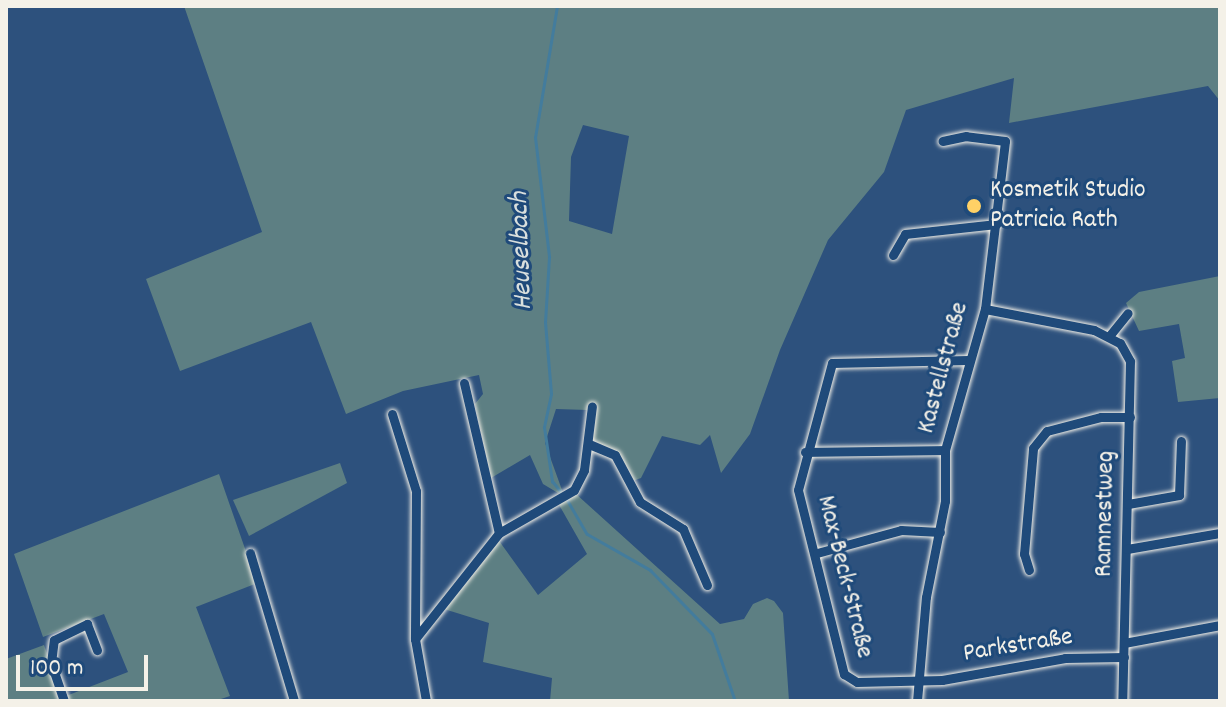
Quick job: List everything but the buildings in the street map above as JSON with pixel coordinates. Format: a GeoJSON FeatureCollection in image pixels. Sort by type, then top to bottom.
{"type":"FeatureCollection","features":[{"type":"Feature","properties":{"kind":"street","name":"Kastellstraße"},"geometry":{"type":"LineString","coordinates":[[917,701],[926,597],[940,532],[945,450],[968,360],[985,309],[1005,141],[966,136],[943,141]]}},
{"type":"Feature","properties":{"kind":"street"},"geometry":{"type":"LineString","coordinates":[[893,255],[905,234],[996,224]]}},
{"type":"Feature","properties":{"kind":"street"},"geometry":{"type":"LineString","coordinates":[[985,309],[1110,335],[1128,313]]}},
{"type":"Feature","properties":{"kind":"street","name":"Ramnestweg"},"geometry":{"type":"LineString","coordinates":[[1110,335],[1130,361],[1122,701]]}},
{"type":"Feature","properties":{"kind":"street","name":"Max-Beck-Straße"},"geometry":{"type":"LineString","coordinates":[[919,680],[857,682],[844,674],[817,553],[798,490],[805,452],[832,363],[968,360]]}},
{"type":"Feature","properties":{"kind":"street"},"geometry":{"type":"LineString","coordinates":[[464,383],[499,533]]}},
{"type":"Feature","properties":{"kind":"street"},"geometry":{"type":"LineString","coordinates":[[415,639],[499,533],[574,490],[589,444],[592,406]]}},
{"type":"Feature","properties":{"kind":"street"},"geometry":{"type":"LineString","coordinates":[[392,414],[416,491],[415,639],[426,701]]}},
{"type":"Feature","properties":{"kind":"street"},"geometry":{"type":"LineString","coordinates":[[1029,570],[1024,554],[1033,448],[1047,431],[1101,417],[1130,417]]}},
{"type":"Feature","properties":{"kind":"street"},"geometry":{"type":"LineString","coordinates":[[1128,504],[1179,495],[1181,441]]}},
{"type":"Feature","properties":{"kind":"street"},"geometry":{"type":"LineString","coordinates":[[589,444],[615,455],[640,502],[683,529],[707,585]]}},
{"type":"Feature","properties":{"kind":"street"},"geometry":{"type":"LineString","coordinates":[[805,452],[945,450]]}},
{"type":"Feature","properties":{"kind":"street"},"geometry":{"type":"LineString","coordinates":[[817,553],[901,530],[940,532]]}},
{"type":"Feature","properties":{"kind":"street"},"geometry":{"type":"LineString","coordinates":[[1127,549],[1220,533]]}},
{"type":"Feature","properties":{"kind":"street"},"geometry":{"type":"LineString","coordinates":[[250,553],[294,701]]}},
{"type":"Feature","properties":{"kind":"street"},"geometry":{"type":"LineString","coordinates":[[64,701],[51,663],[54,640],[87,624],[97,650]]}},
{"type":"Feature","properties":{"kind":"street"},"geometry":{"type":"LineString","coordinates":[[1124,643],[1220,625]]}},
{"type":"Feature","properties":{"kind":"street","name":"Parkstraße"},"geometry":{"type":"LineString","coordinates":[[919,680],[1065,658],[1124,657]]}},
{"type":"Feature","properties":{"kind":"green space"},"geometry":{"type":"Polygon","coordinates":[[[184,6],[1220,6],[1220,101],[1208,86],[1009,123],[1014,78],[906,110],[884,172],[828,240],[780,350],[750,434],[721,473],[710,435],[700,445],[662,436],[641,478],[630,482],[620,457],[592,439],[587,410],[556,409],[545,443],[562,490],[558,493],[543,484],[530,455],[491,478],[475,404],[483,394],[479,375],[403,391],[346,414],[311,322],[180,371],[146,279],[262,232],[184,6]],[[583,125],[571,157],[569,221],[612,234],[629,136],[583,125]]]}},
{"type":"Feature","properties":{"kind":"green space"},"geometry":{"type":"Polygon","coordinates":[[[1220,276],[1220,398],[1178,402],[1172,361],[1185,358],[1179,324],[1139,331],[1126,303],[1139,292],[1220,276]]]}},
{"type":"Feature","properties":{"kind":"green space"},"geometry":{"type":"Polygon","coordinates":[[[340,463],[347,483],[249,536],[233,500],[340,463]]]}},
{"type":"Feature","properties":{"kind":"green space"},"geometry":{"type":"Polygon","coordinates":[[[219,474],[257,583],[196,607],[230,696],[215,701],[68,701],[66,696],[128,672],[104,614],[43,637],[14,554],[219,474]]]}},
{"type":"Feature","properties":{"kind":"green space"},"geometry":{"type":"Polygon","coordinates":[[[576,494],[720,624],[744,619],[753,604],[767,598],[774,601],[783,613],[789,701],[550,701],[552,678],[483,662],[489,623],[444,609],[497,538],[538,595],[587,554],[558,503],[576,494]]]}},
{"type":"Feature","properties":{"kind":"green space"},"geometry":{"type":"Polygon","coordinates":[[[44,645],[64,701],[6,701],[6,659],[44,645]]]}},
{"type":"Feature","properties":{"kind":"waterway","name":"Heuselbach"},"geometry":{"type":"LineString","coordinates":[[557,6],[535,137],[549,257],[545,322],[551,394],[544,427],[552,481],[561,492]]}},
{"type":"Feature","properties":{"kind":"waterway","name":"Heuselbach"},"geometry":{"type":"LineString","coordinates":[[567,500],[587,534],[650,570],[712,634],[735,701]]}},
{"type":"Feature","properties":{"kind":"place","name":"Kosmetik Studio Patricia Rath"},"geometry":{"type":"Point","coordinates":[974,206]}}]}
